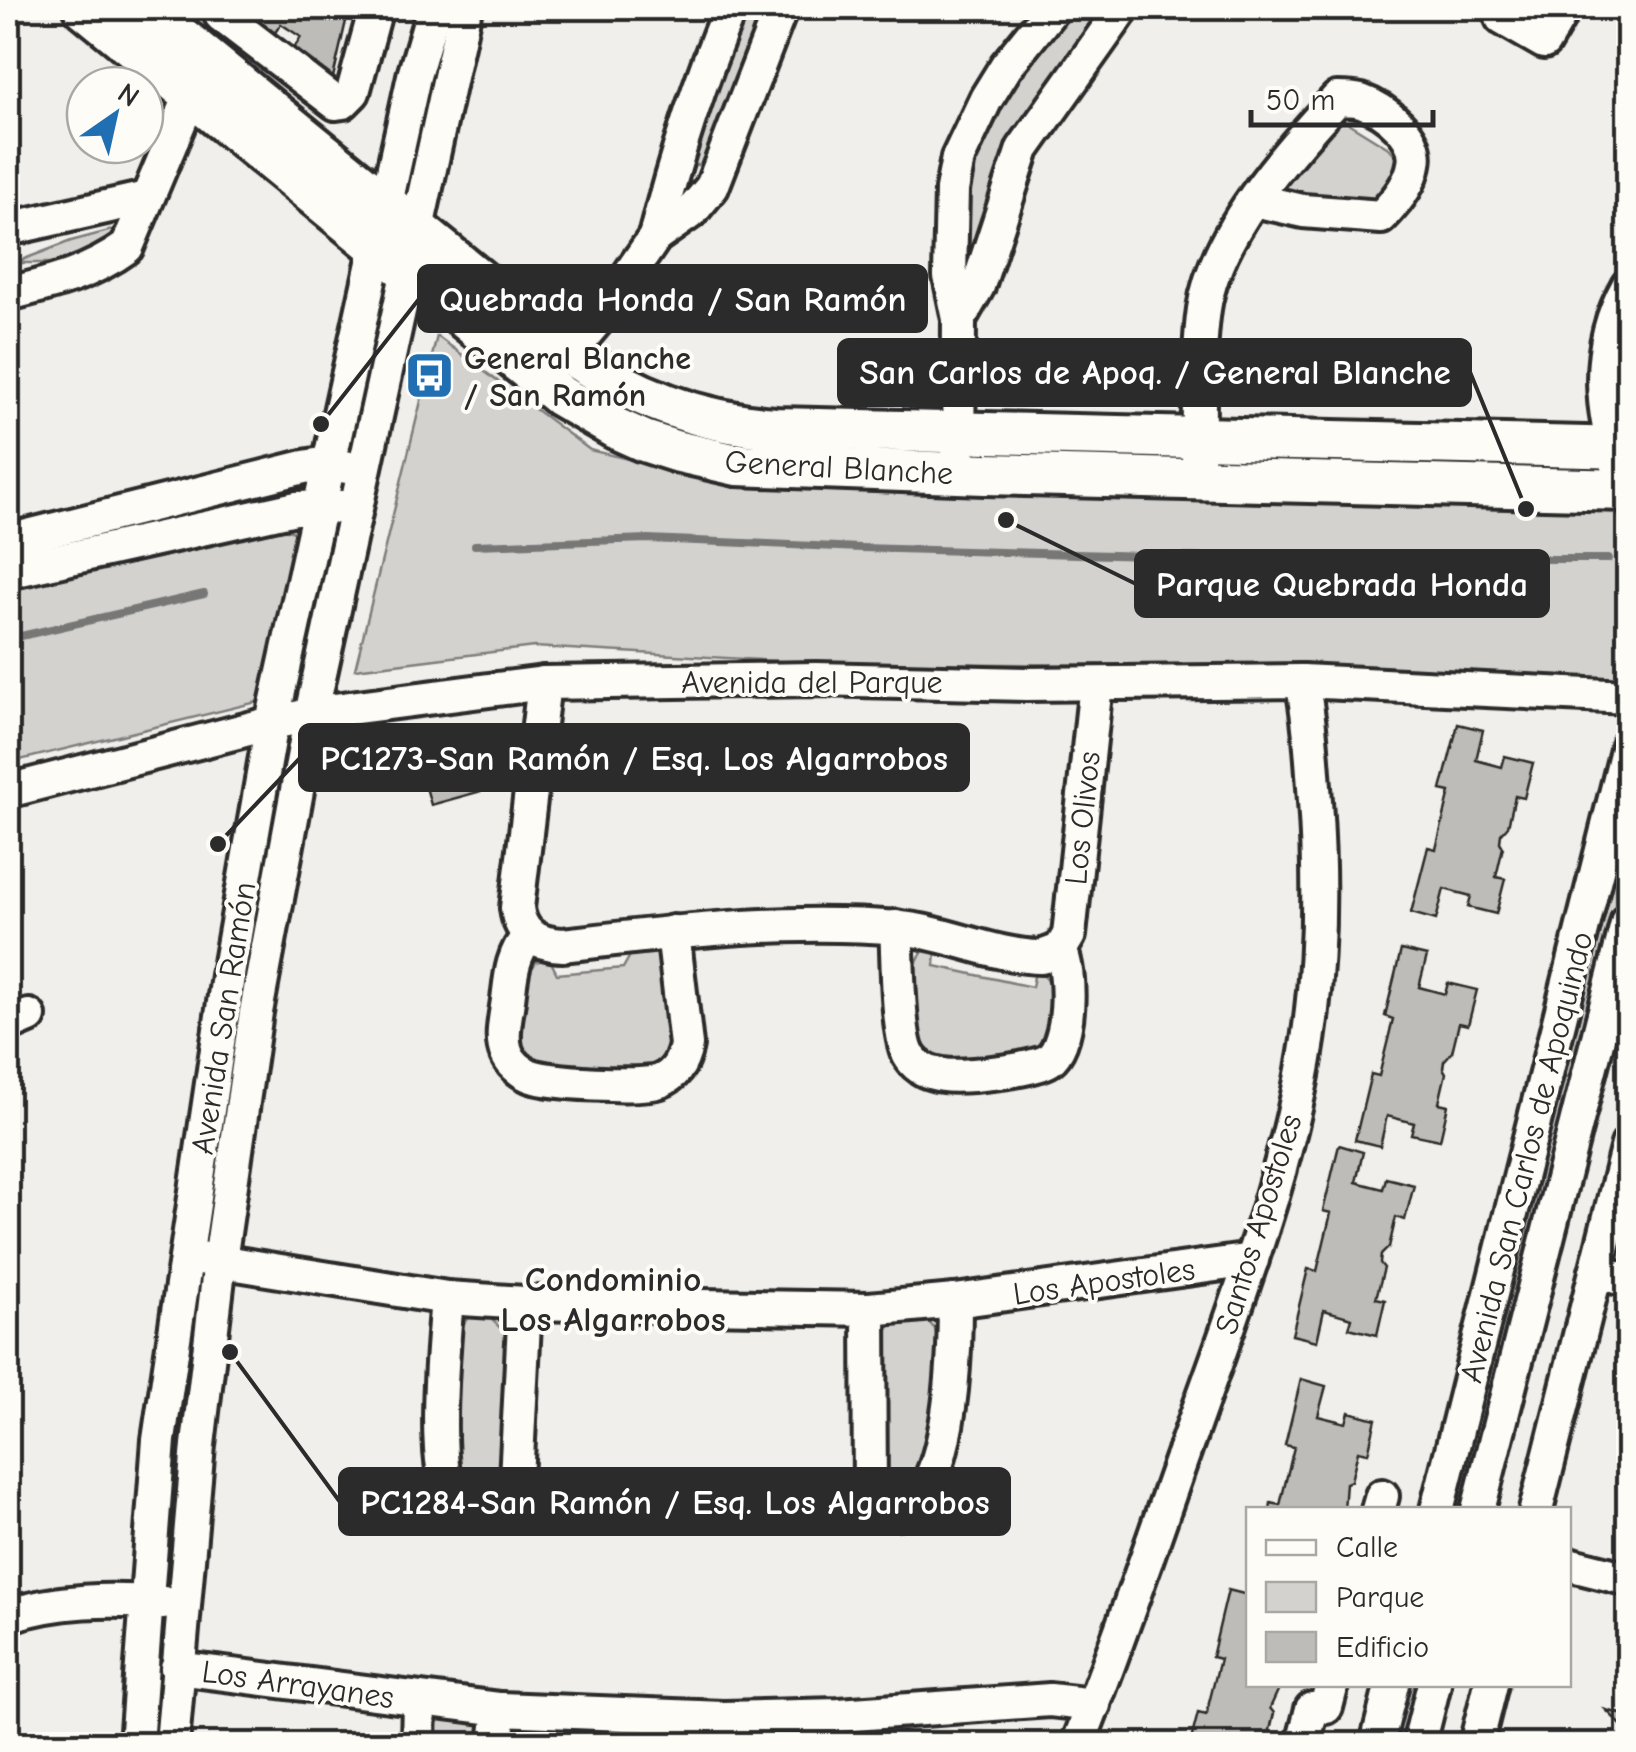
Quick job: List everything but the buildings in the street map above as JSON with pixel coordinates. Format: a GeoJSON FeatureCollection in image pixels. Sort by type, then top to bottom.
{"type":"FeatureCollection","features":[{"type":"Feature","properties":{"kind":"main road","name":"General Blanche"},"geometry":{"type":"LineString","coordinates":[[85,8],[203,80],[386,205],[569,353],[662,405],[722,422],[1198,479],[1628,492]]}},
{"type":"Feature","properties":{"kind":"main road","name":"General Blanche"},"geometry":{"type":"LineString","coordinates":[[145,8],[184,40],[203,80],[376,248],[560,396],[615,428],[660,446],[737,465],[1200,439],[1620,448]]}},
{"type":"Feature","properties":{"kind":"street"},"geometry":{"type":"LineString","coordinates":[[228,13],[336,104],[353,92],[376,8]]}},
{"type":"Feature","properties":{"kind":"street","name":"Avenida San Ramón"},"geometry":{"type":"LineString","coordinates":[[136,1744],[160,1440],[229,969],[272,723],[414,76],[434,8]]}},
{"type":"Feature","properties":{"kind":"street","name":"Avenida San Ramón"},"geometry":{"type":"LineString","coordinates":[[172,1744],[220,1262],[256,1012],[311,715],[465,8]]}},
{"type":"Feature","properties":{"kind":"street"},"geometry":{"type":"LineString","coordinates":[[569,353],[603,313],[655,237],[678,146],[730,8]]}},
{"type":"Feature","properties":{"kind":"street"},"geometry":{"type":"LineString","coordinates":[[655,237],[692,211],[712,187],[782,8]]}},
{"type":"Feature","properties":{"kind":"street"},"geometry":{"type":"LineString","coordinates":[[958,453],[959,319],[950,276],[952,190],[958,158],[1007,65],[1053,8]]}},
{"type":"Feature","properties":{"kind":"street"},"geometry":{"type":"LineString","coordinates":[[959,319],[978,286],[1023,150],[1124,8]]}},
{"type":"Feature","properties":{"kind":"street"},"geometry":{"type":"LineString","coordinates":[[1509,8],[1502,18],[1544,42],[1564,8]]}},
{"type":"Feature","properties":{"kind":"street"},"geometry":{"type":"LineString","coordinates":[[8,294],[74,278],[127,248],[146,198],[203,80],[228,13]]}},
{"type":"Feature","properties":{"kind":"street"},"geometry":{"type":"LineString","coordinates":[[184,40],[228,13]]}},
{"type":"Feature","properties":{"kind":"street"},"geometry":{"type":"LineString","coordinates":[[228,13],[296,59]]}},
{"type":"Feature","properties":{"kind":"street"},"geometry":{"type":"LineString","coordinates":[[366,48],[414,76]]}},
{"type":"Feature","properties":{"kind":"street"},"geometry":{"type":"LineString","coordinates":[[1198,479],[1204,308],[1219,258],[1236,224],[1254,200],[1336,99],[1360,101],[1384,113],[1404,130],[1413,145],[1415,163],[1399,198],[1381,217],[1303,211],[1254,200]]}},
{"type":"Feature","properties":{"kind":"street"},"geometry":{"type":"LineString","coordinates":[[8,229],[146,198]]}},
{"type":"Feature","properties":{"kind":"street"},"geometry":{"type":"LineString","coordinates":[[1628,286],[1612,321],[1604,364],[1604,404],[1620,448],[1628,492]]}},
{"type":"Feature","properties":{"kind":"street"},"geometry":{"type":"LineString","coordinates":[[8,540],[328,463],[366,470]]}},
{"type":"Feature","properties":{"kind":"street"},"geometry":{"type":"LineString","coordinates":[[8,572],[152,538],[322,505],[356,508]]}},
{"type":"Feature","properties":{"kind":"street","name":"Avenida del Parque"},"geometry":{"type":"LineString","coordinates":[[8,791],[311,715],[544,683],[816,679],[1096,684],[1302,680],[1628,697]]}},
{"type":"Feature","properties":{"kind":"street","name":"Santos Apostoles"},"geometry":{"type":"LineString","coordinates":[[1078,1744],[1252,1260],[1282,1159],[1311,1020],[1319,858],[1308,708],[1302,680]]}},
{"type":"Feature","properties":{"kind":"street"},"geometry":{"type":"LineString","coordinates":[[544,683],[517,908],[529,935],[545,944],[563,946],[673,932],[797,923],[896,927],[1031,957],[1048,956],[1060,950]]}},
{"type":"Feature","properties":{"kind":"street","name":"Los Olivos"},"geometry":{"type":"LineString","coordinates":[[896,927],[904,1046],[921,1069],[950,1076],[1039,1065],[1053,1057],[1064,1034],[1068,975],[1060,950],[1070,928],[1096,684]]}},
{"type":"Feature","properties":{"kind":"street","name":"Avenida San Carlos de Apoquindo"},"geometry":{"type":"LineString","coordinates":[[1438,1507],[1628,746]]}},
{"type":"Feature","properties":{"kind":"street","name":"Avenida San Carlos de Apoquindo"},"geometry":{"type":"LineString","coordinates":[[1479,1507],[1628,920]]}},
{"type":"Feature","properties":{"kind":"street"},"geometry":{"type":"LineString","coordinates":[[529,935],[518,947],[512,964],[503,1040],[508,1057],[520,1070],[539,1079],[646,1085],[672,1075],[686,1045],[673,932]]}},
{"type":"Feature","properties":{"kind":"street"},"geometry":{"type":"LineString","coordinates":[[1537,1507],[1628,1144]]}},
{"type":"Feature","properties":{"kind":"street","name":"Los Apostoles"},"geometry":{"type":"LineString","coordinates":[[186,1256],[447,1298],[869,1309],[1252,1260]]}},
{"type":"Feature","properties":{"kind":"street"},"geometry":{"type":"LineString","coordinates":[[1596,1272],[1628,1280]]}},
{"type":"Feature","properties":{"kind":"street"},"geometry":{"type":"LineString","coordinates":[[447,1298],[442,1362],[442,1474],[461,1502],[494,1502],[507,1494],[516,1479],[525,1303]]}},
{"type":"Feature","properties":{"kind":"street"},"geometry":{"type":"LineString","coordinates":[[869,1309],[870,1496],[879,1510],[900,1512],[929,1485],[945,1428],[954,1368],[955,1301]]}},
{"type":"Feature","properties":{"kind":"street"},"geometry":{"type":"LineString","coordinates":[[507,1494],[526,1506],[603,1514],[632,1512]]}},
{"type":"Feature","properties":{"kind":"street"},"geometry":{"type":"LineString","coordinates":[[1571,1565],[1628,1579]]}},
{"type":"Feature","properties":{"kind":"street"},"geometry":{"type":"LineString","coordinates":[[8,1616],[68,1603],[183,1604]]}},
{"type":"Feature","properties":{"kind":"street","name":"Los Arrayanes"},"geometry":{"type":"LineString","coordinates":[[177,1668],[419,1701],[723,1731],[834,1730],[1050,1700],[1094,1705]]}},
{"type":"Feature","properties":{"kind":"street"},"geometry":{"type":"LineString","coordinates":[[1302,1744],[1312,1709],[1326,1707],[1331,1687]]}},
{"type":"Feature","properties":{"kind":"street"},"geometry":{"type":"LineString","coordinates":[[1377,1744],[1391,1687]]}},
{"type":"Feature","properties":{"kind":"street"},"geometry":{"type":"LineString","coordinates":[[1419,1744],[1433,1687]]}},
{"type":"Feature","properties":{"kind":"street"},"geometry":{"type":"LineString","coordinates":[[1476,1744],[1490,1691]]}},
{"type":"Feature","properties":{"kind":"street","name":"Los Arrayanes"},"geometry":{"type":"LineString","coordinates":[[418,1744],[419,1701]]}},
{"type":"Feature","properties":{"kind":"street"},"geometry":{"type":"LineString","coordinates":[[496,1744],[500,1709]]}},
{"type":"Feature","properties":{"kind":"green space"},"geometry":{"type":"Polygon","coordinates":[[[743,8],[771,8],[705,168],[687,161],[743,8]]]}},
{"type":"Feature","properties":{"kind":"green space"},"geometry":{"type":"Polygon","coordinates":[[[1064,8],[1111,8],[984,247],[964,245],[970,170],[1011,87],[1064,8]]]}},
{"type":"Feature","properties":{"kind":"green space"},"geometry":{"type":"Polygon","coordinates":[[[1340,118],[1390,149],[1404,165],[1387,207],[1276,192],[1340,118]]]}},
{"type":"Feature","properties":{"kind":"green space"},"geometry":{"type":"Polygon","coordinates":[[[127,226],[121,240],[77,263],[14,263],[71,241],[127,226]]]}},
{"type":"Feature","properties":{"kind":"green space"},"geometry":{"type":"Polygon","coordinates":[[[1628,317],[1628,436],[1623,435],[1615,381],[1628,317]]]}},
{"type":"Feature","properties":{"kind":"green space"},"geometry":{"type":"Polygon","coordinates":[[[437,336],[590,450],[734,484],[1614,509],[1628,531],[1628,686],[1302,667],[796,662],[534,647],[355,669],[437,336]]]}},
{"type":"Feature","properties":{"kind":"green space"},"geometry":{"type":"Polygon","coordinates":[[[264,523],[301,534],[273,698],[8,763],[8,584],[264,523]]]}},
{"type":"Feature","properties":{"kind":"green space"},"geometry":{"type":"Polygon","coordinates":[[[330,532],[335,534],[302,686],[296,685],[330,532]]]}},
{"type":"Feature","properties":{"kind":"green space"},"geometry":{"type":"Polygon","coordinates":[[[284,749],[288,751],[208,1241],[204,1246],[204,1185],[279,754],[284,749]]]}},
{"type":"Feature","properties":{"kind":"green space"},"geometry":{"type":"Polygon","coordinates":[[[1628,801],[1628,858],[1461,1507],[1447,1507],[1628,801]]]}},
{"type":"Feature","properties":{"kind":"green space"},"geometry":{"type":"Polygon","coordinates":[[[927,948],[936,949],[935,966],[1032,987],[1035,971],[1044,976],[1052,1003],[1045,1041],[1038,1048],[1012,1057],[939,1062],[918,1046],[914,979],[920,955],[927,948]]]}},
{"type":"Feature","properties":{"kind":"green space"},"geometry":{"type":"Polygon","coordinates":[[[662,953],[669,1049],[654,1070],[547,1066],[530,1059],[521,1047],[526,978],[536,962],[549,958],[557,974],[623,968],[631,954],[662,953]]]}},
{"type":"Feature","properties":{"kind":"green space"},"geometry":{"type":"Polygon","coordinates":[[[202,1273],[172,1568],[164,1573],[161,1558],[192,1276],[202,1273]]]}},
{"type":"Feature","properties":{"kind":"green space","name":"Condominio Los Algarrobos"},"geometry":{"type":"Polygon","coordinates":[[[474,1315],[488,1316],[510,1337],[506,1480],[479,1493],[450,1476],[460,1330],[474,1315]]]}},
{"type":"Feature","properties":{"kind":"green space"},"geometry":{"type":"Polygon","coordinates":[[[902,1318],[925,1318],[935,1329],[940,1348],[936,1406],[921,1477],[892,1500],[883,1487],[883,1344],[890,1325],[902,1318]]]}},
{"type":"Feature","properties":{"kind":"green space"},"geometry":{"type":"Polygon","coordinates":[[[160,1618],[169,1624],[160,1744],[147,1744],[160,1618]]]}},
{"type":"Feature","properties":{"kind":"green space"},"geometry":{"type":"Polygon","coordinates":[[[446,1716],[471,1718],[480,1724],[485,1744],[431,1744],[434,1728],[446,1716]]]}},
{"type":"Feature","properties":{"kind":"green space"},"geometry":{"type":"Polygon","coordinates":[[[804,1727],[812,1732],[812,1744],[733,1744],[743,1729],[804,1727]]]}},
{"type":"Feature","properties":{"kind":"waterway"},"geometry":{"type":"LineString","coordinates":[[475,545],[648,539],[1257,559],[1608,559]]}},
{"type":"Feature","properties":{"kind":"waterway"},"geometry":{"type":"LineString","coordinates":[[8,639],[204,594]]}},
{"type":"Feature","properties":{"kind":"place","name":"General Blanche / San Ramón"},"geometry":{"type":"Point","coordinates":[429,376]}},
{"type":"Feature","properties":{"kind":"place","name":"Quebrada Honda / San Ramón"},"geometry":{"type":"Point","coordinates":[321,424]}},
{"type":"Feature","properties":{"kind":"place","name":"San Carlos de Apoq. / General Blanche"},"geometry":{"type":"Point","coordinates":[1526,509]}},
{"type":"Feature","properties":{"kind":"place","name":"Parque Quebrada Honda"},"geometry":{"type":"Point","coordinates":[1006,520]}},
{"type":"Feature","properties":{"kind":"place","name":"PC1273-San Ramón / Esq. Los Algarrobos"},"geometry":{"type":"Point","coordinates":[218,844]}},
{"type":"Feature","properties":{"kind":"place","name":"PC1284-San Ramón / Esq. Los Algarrobos"},"geometry":{"type":"Point","coordinates":[230,1352]}},
{"type":"Feature","properties":{"kind":"district","name":"Condominio Los Algarrobos"},"geometry":{"type":"Point","coordinates":[613,1299]}}]}
